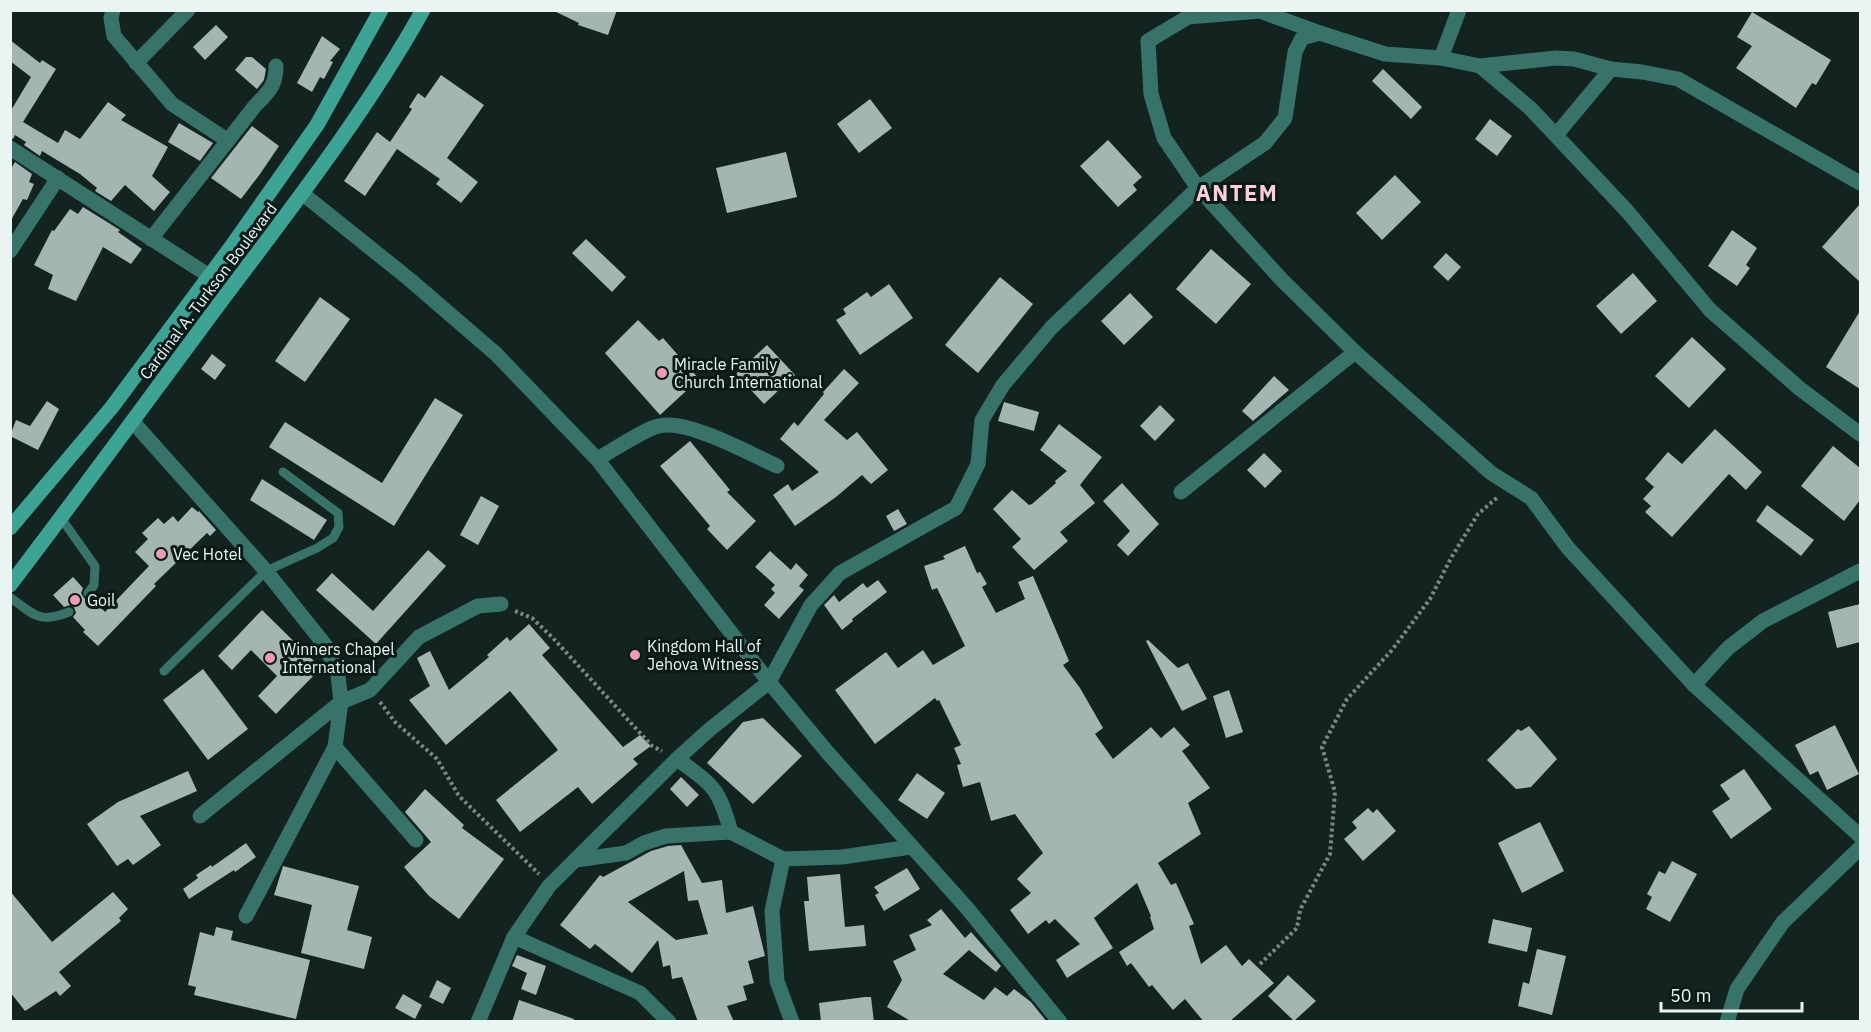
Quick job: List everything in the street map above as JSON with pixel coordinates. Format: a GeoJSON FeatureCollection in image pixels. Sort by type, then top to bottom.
{"type":"FeatureCollection","features":[{"type":"Feature","properties":{"kind":"street"},"geometry":{"type":"LineString","coordinates":[[113,10],[111,18],[114,36],[136,63],[172,104],[227,140]]}},
{"type":"Feature","properties":{"kind":"street"},"geometry":{"type":"LineString","coordinates":[[136,63],[188,10]]}},
{"type":"Feature","properties":{"kind":"street","name":"Cardinal A. Turkson Boulevard"},"geometry":{"type":"LineString","coordinates":[[10,528],[112,407],[224,256],[317,125],[381,10]]}},
{"type":"Feature","properties":{"kind":"street","name":"Cardinal A. Turkson Boulevard"},"geometry":{"type":"LineString","coordinates":[[10,585],[303,194],[397,55],[423,10]]}},
{"type":"Feature","properties":{"kind":"street"},"geometry":{"type":"LineString","coordinates":[[1441,58],[1459,10]]}},
{"type":"Feature","properties":{"kind":"street"},"geometry":{"type":"LineString","coordinates":[[1860,183],[1678,79],[1611,69],[1574,59],[1556,58],[1480,66],[1441,58],[1385,54],[1260,11],[1188,17],[1148,41],[1151,94],[1164,138],[1198,188],[1282,280],[1355,352],[1491,473],[1531,498],[1568,548],[1694,685],[1860,836]]}},
{"type":"Feature","properties":{"kind":"street"},"geometry":{"type":"LineString","coordinates":[[477,1022],[514,937],[549,886],[677,759],[709,730],[770,682],[810,605],[840,573],[956,508],[978,464],[982,420],[1003,385],[1051,328],[1198,188],[1265,143],[1284,117],[1295,52],[1302,38],[1320,33]]}},
{"type":"Feature","properties":{"kind":"street"},"geometry":{"type":"LineString","coordinates":[[151,239],[227,140],[270,90],[276,79],[276,66]]}},
{"type":"Feature","properties":{"kind":"street"},"geometry":{"type":"LineString","coordinates":[[1480,66],[1530,108],[1556,135],[1627,211],[1710,310],[1799,388],[1860,434]]}},
{"type":"Feature","properties":{"kind":"street"},"geometry":{"type":"LineString","coordinates":[[1556,135],[1611,69]]}},
{"type":"Feature","properties":{"kind":"street"},"geometry":{"type":"LineString","coordinates":[[10,148],[208,275]]}},
{"type":"Feature","properties":{"kind":"street"},"geometry":{"type":"LineString","coordinates":[[10,251],[58,178]]}},
{"type":"Feature","properties":{"kind":"street"},"geometry":{"type":"LineString","coordinates":[[303,194],[409,279],[496,354],[597,459],[828,753],[967,908],[1060,1022]]}},
{"type":"Feature","properties":{"kind":"street"},"geometry":{"type":"LineString","coordinates":[[224,256],[243,272]]}},
{"type":"Feature","properties":{"kind":"street"},"geometry":{"type":"LineString","coordinates":[[1181,492],[1355,352]]}},
{"type":"Feature","properties":{"kind":"street"},"geometry":{"type":"LineString","coordinates":[[133,422],[266,571],[325,645],[338,675],[341,702],[335,747],[246,916]]}},
{"type":"Feature","properties":{"kind":"street"},"geometry":{"type":"LineString","coordinates":[[597,459],[658,426],[673,425],[696,430],[777,466]]}},
{"type":"Feature","properties":{"kind":"street"},"geometry":{"type":"LineString","coordinates":[[1694,685],[1728,648],[1763,621],[1860,571]]}},
{"type":"Feature","properties":{"kind":"street"},"geometry":{"type":"LineString","coordinates":[[200,816],[341,702],[370,690],[419,637],[477,606],[501,604]]}},
{"type":"Feature","properties":{"kind":"street"},"geometry":{"type":"LineString","coordinates":[[335,747],[416,840]]}},
{"type":"Feature","properties":{"kind":"street"},"geometry":{"type":"LineString","coordinates":[[677,759],[709,782],[716,791],[723,804],[731,832]]}},
{"type":"Feature","properties":{"kind":"street"},"geometry":{"type":"LineString","coordinates":[[576,860],[626,853],[644,843],[666,836],[731,832],[783,859],[842,858],[911,847]]}},
{"type":"Feature","properties":{"kind":"street"},"geometry":{"type":"LineString","coordinates":[[1727,1022],[1737,989],[1783,922],[1860,848]]}},
{"type":"Feature","properties":{"kind":"street"},"geometry":{"type":"LineString","coordinates":[[783,859],[772,911],[777,981],[792,1022]]}},
{"type":"Feature","properties":{"kind":"street"},"geometry":{"type":"LineString","coordinates":[[514,937],[640,993],[669,1022]]}},
{"type":"Feature","properties":{"kind":"lane"},"geometry":{"type":"LineString","coordinates":[[164,671],[266,571],[333,538],[339,527],[338,513],[283,472]]}},
{"type":"Feature","properties":{"kind":"lane"},"geometry":{"type":"LineString","coordinates":[[61,518],[95,566],[94,585],[88,593]]}},
{"type":"Feature","properties":{"kind":"lane"},"geometry":{"type":"LineString","coordinates":[[10,597],[37,616],[52,619],[69,612]]}},
{"type":"Feature","properties":{"kind":"path"},"geometry":{"type":"LineString","coordinates":[[1260,964],[1297,928],[1300,910],[1330,854],[1335,792],[1322,747],[1347,699],[1392,650],[1430,599],[1451,558],[1478,514],[1511,486]]}},
{"type":"Feature","properties":{"kind":"path"},"geometry":{"type":"LineString","coordinates":[[501,604],[532,618],[560,644],[652,746],[677,759]]}},
{"type":"Feature","properties":{"kind":"path"},"geometry":{"type":"LineString","coordinates":[[370,690],[395,722],[437,759],[459,796],[491,829],[534,867],[549,886]]}},
{"type":"Feature","properties":{"kind":"building"},"geometry":{"type":"Polygon","coordinates":[[[552,10],[617,10],[608,35],[578,25],[579,23],[552,10]]]}},
{"type":"Feature","properties":{"kind":"building"},"geometry":{"type":"Polygon","coordinates":[[[1752,12],[1831,60],[1816,85],[1812,83],[1796,108],[1736,68],[1752,46],[1737,37],[1752,12]]]}},
{"type":"Feature","properties":{"kind":"building"},"geometry":{"type":"Polygon","coordinates":[[[216,25],[228,37],[205,60],[193,47],[216,25]]]}},
{"type":"Feature","properties":{"kind":"building"},"geometry":{"type":"Polygon","coordinates":[[[322,36],[340,49],[330,61],[333,62],[324,79],[320,77],[312,92],[297,83],[322,36]]]}},
{"type":"Feature","properties":{"kind":"building"},"geometry":{"type":"Polygon","coordinates":[[[10,40],[40,63],[42,60],[56,69],[23,122],[58,143],[65,130],[80,139],[108,102],[126,115],[121,120],[168,147],[152,176],[170,192],[154,211],[125,185],[111,201],[95,191],[97,188],[80,174],[42,151],[40,156],[24,145],[26,142],[15,135],[13,139],[10,138],[10,112],[31,77],[10,61],[10,40]]]}},
{"type":"Feature","properties":{"kind":"building"},"geometry":{"type":"Polygon","coordinates":[[[246,57],[252,57],[266,69],[264,80],[257,89],[235,70],[246,57]]]}},
{"type":"Feature","properties":{"kind":"building"},"geometry":{"type":"Polygon","coordinates":[[[1383,69],[1422,107],[1411,119],[1372,81],[1383,69]]]}},
{"type":"Feature","properties":{"kind":"building"},"geometry":{"type":"Polygon","coordinates":[[[441,75],[484,105],[447,158],[478,182],[461,203],[436,184],[440,179],[397,149],[365,196],[344,181],[377,132],[390,142],[412,109],[409,107],[418,93],[425,98],[441,75]]]}},
{"type":"Feature","properties":{"kind":"building"},"geometry":{"type":"Polygon","coordinates":[[[870,99],[892,128],[859,153],[837,124],[870,99]]]}},
{"type":"Feature","properties":{"kind":"building"},"geometry":{"type":"Polygon","coordinates":[[[1490,119],[1512,136],[1497,156],[1475,139],[1490,119]]]}},
{"type":"Feature","properties":{"kind":"building"},"geometry":{"type":"Polygon","coordinates":[[[179,123],[213,143],[200,161],[168,142],[179,123]]]}},
{"type":"Feature","properties":{"kind":"building"},"geometry":{"type":"Polygon","coordinates":[[[252,126],[279,146],[241,199],[211,178],[252,126]]]}},
{"type":"Feature","properties":{"kind":"building"},"geometry":{"type":"Polygon","coordinates":[[[1108,140],[1142,177],[1133,185],[1137,190],[1118,207],[1080,166],[1108,140]]]}},
{"type":"Feature","properties":{"kind":"building"},"geometry":{"type":"Polygon","coordinates":[[[786,152],[797,197],[727,213],[716,168],[786,152]]]}},
{"type":"Feature","properties":{"kind":"building"},"geometry":{"type":"Polygon","coordinates":[[[15,162],[32,174],[29,182],[34,184],[27,200],[23,199],[10,222],[10,170],[15,162]]]}},
{"type":"Feature","properties":{"kind":"building"},"geometry":{"type":"Polygon","coordinates":[[[1395,175],[1421,202],[1382,240],[1356,213],[1395,175]]]}},
{"type":"Feature","properties":{"kind":"building"},"geometry":{"type":"Polygon","coordinates":[[[1860,204],[1860,282],[1822,247],[1860,204]]]}},
{"type":"Feature","properties":{"kind":"building"},"geometry":{"type":"Polygon","coordinates":[[[83,207],[120,230],[118,232],[142,249],[131,264],[103,247],[76,301],[48,289],[53,275],[34,265],[52,230],[54,231],[70,209],[78,214],[83,207]]]}},
{"type":"Feature","properties":{"kind":"building"},"geometry":{"type":"Polygon","coordinates":[[[1732,230],[1757,248],[1746,265],[1750,268],[1737,286],[1708,266],[1732,230]]]}},
{"type":"Feature","properties":{"kind":"building"},"geometry":{"type":"Polygon","coordinates":[[[586,239],[626,277],[612,292],[572,253],[586,239]]]}},
{"type":"Feature","properties":{"kind":"building"},"geometry":{"type":"Polygon","coordinates":[[[1211,249],[1251,284],[1216,324],[1176,289],[1211,249]]]}},
{"type":"Feature","properties":{"kind":"building"},"geometry":{"type":"Polygon","coordinates":[[[1446,253],[1461,267],[1448,281],[1433,267],[1446,253]]]}},
{"type":"Feature","properties":{"kind":"building"},"geometry":{"type":"Polygon","coordinates":[[[1633,273],[1657,301],[1621,334],[1596,306],[1633,273]]]}},
{"type":"Feature","properties":{"kind":"building"},"geometry":{"type":"Polygon","coordinates":[[[1000,277],[1033,304],[978,373],[945,345],[1000,277]]]}},
{"type":"Feature","properties":{"kind":"building"},"geometry":{"type":"Polygon","coordinates":[[[889,284],[913,318],[860,355],[836,320],[846,314],[843,309],[867,292],[871,297],[889,284]]]}},
{"type":"Feature","properties":{"kind":"building"},"geometry":{"type":"Polygon","coordinates":[[[1130,293],[1153,317],[1124,345],[1101,321],[1130,293]]]}},
{"type":"Feature","properties":{"kind":"building"},"geometry":{"type":"Polygon","coordinates":[[[320,297],[350,319],[305,382],[275,361],[320,297]]]}},
{"type":"Feature","properties":{"kind":"building"},"geometry":{"type":"Polygon","coordinates":[[[1860,311],[1860,389],[1826,367],[1860,311]]]}},
{"type":"Feature","properties":{"kind":"building"},"geometry":{"type":"Polygon","coordinates":[[[638,320],[659,341],[663,338],[699,379],[660,415],[605,353],[638,320]]]}},
{"type":"Feature","properties":{"kind":"building"},"geometry":{"type":"Polygon","coordinates":[[[1692,337],[1726,369],[1689,408],[1655,376],[1692,337]]]}},
{"type":"Feature","properties":{"kind":"building"},"geometry":{"type":"Polygon","coordinates":[[[767,345],[795,375],[764,404],[736,374],[767,345]]]}},
{"type":"Feature","properties":{"kind":"building"},"geometry":{"type":"Polygon","coordinates":[[[212,354],[226,365],[215,380],[201,369],[212,354]]]}},
{"type":"Feature","properties":{"kind":"building"},"geometry":{"type":"Polygon","coordinates":[[[844,369],[859,383],[824,420],[847,440],[857,432],[888,470],[871,484],[862,475],[795,526],[773,495],[788,484],[792,491],[819,472],[780,439],[794,422],[798,426],[824,394],[823,392],[844,369]]]}},
{"type":"Feature","properties":{"kind":"building"},"geometry":{"type":"Polygon","coordinates":[[[1274,376],[1289,390],[1253,421],[1242,411],[1274,376]]]}},
{"type":"Feature","properties":{"kind":"building"},"geometry":{"type":"Polygon","coordinates":[[[435,398],[463,415],[394,526],[269,447],[285,422],[382,483],[435,398]]]}},
{"type":"Feature","properties":{"kind":"building"},"geometry":{"type":"Polygon","coordinates":[[[47,401],[59,409],[38,450],[10,436],[16,420],[30,426],[47,401]]]}},
{"type":"Feature","properties":{"kind":"building"},"geometry":{"type":"Polygon","coordinates":[[[1004,402],[1039,412],[1034,431],[998,421],[1004,402]]]}},
{"type":"Feature","properties":{"kind":"building"},"geometry":{"type":"Polygon","coordinates":[[[1160,405],[1175,420],[1155,441],[1140,426],[1160,405]]]}},
{"type":"Feature","properties":{"kind":"building"},"geometry":{"type":"Polygon","coordinates":[[[1059,424],[1102,457],[1080,485],[1095,503],[1060,532],[1068,541],[1034,570],[1012,547],[1021,539],[993,509],[1012,490],[1029,505],[1032,504],[1067,471],[1040,450],[1059,424]]]}},
{"type":"Feature","properties":{"kind":"building"},"geometry":{"type":"Polygon","coordinates":[[[1715,429],[1762,472],[1746,490],[1729,474],[1672,537],[1645,512],[1651,506],[1643,499],[1654,487],[1645,479],[1668,452],[1682,464],[1715,429]]]}},
{"type":"Feature","properties":{"kind":"building"},"geometry":{"type":"Polygon","coordinates":[[[690,441],[730,490],[727,492],[756,521],[727,550],[707,529],[710,526],[660,466],[690,441]]]}},
{"type":"Feature","properties":{"kind":"building"},"geometry":{"type":"Polygon","coordinates":[[[1833,446],[1860,468],[1860,500],[1844,521],[1801,486],[1833,446]]]}},
{"type":"Feature","properties":{"kind":"building"},"geometry":{"type":"Polygon","coordinates":[[[1264,453],[1282,471],[1265,488],[1247,470],[1264,453]]]}},
{"type":"Feature","properties":{"kind":"building"},"geometry":{"type":"Polygon","coordinates":[[[262,479],[327,520],[314,540],[250,500],[262,479]]]}},
{"type":"Feature","properties":{"kind":"building"},"geometry":{"type":"Polygon","coordinates":[[[1122,483],[1159,524],[1128,556],[1117,545],[1130,531],[1103,501],[1122,483]]]}},
{"type":"Feature","properties":{"kind":"building"},"geometry":{"type":"Polygon","coordinates":[[[481,496],[499,506],[478,545],[460,535],[481,496]]]}},
{"type":"Feature","properties":{"kind":"building"},"geometry":{"type":"Polygon","coordinates":[[[1767,505],[1814,540],[1801,556],[1756,521],[1767,505]]]}},
{"type":"Feature","properties":{"kind":"building"},"geometry":{"type":"Polygon","coordinates":[[[192,507],[199,511],[216,530],[210,536],[207,533],[154,584],[156,586],[98,646],[83,632],[85,630],[73,617],[76,613],[74,607],[70,605],[64,607],[53,595],[73,577],[83,588],[81,593],[84,598],[88,600],[92,598],[105,612],[149,566],[135,552],[148,539],[142,533],[158,518],[164,524],[173,516],[178,522],[192,507]]]}},
{"type":"Feature","properties":{"kind":"building"},"geometry":{"type":"Polygon","coordinates":[[[898,509],[907,524],[894,531],[886,516],[898,509]]]}},
{"type":"Feature","properties":{"kind":"building"},"geometry":{"type":"Polygon","coordinates":[[[965,546],[977,573],[980,572],[987,584],[982,587],[996,613],[1025,599],[1018,582],[1033,576],[1069,661],[1063,665],[1080,688],[1103,728],[1095,734],[1113,759],[1151,727],[1161,738],[1174,727],[1190,745],[1182,751],[1210,788],[1188,803],[1201,834],[1158,863],[1171,885],[1176,883],[1194,924],[1189,926],[1201,964],[1226,945],[1242,966],[1249,959],[1274,983],[1229,1022],[1204,1022],[1185,999],[1173,1010],[1152,985],[1149,987],[1131,963],[1127,966],[1119,952],[1154,929],[1137,883],[1094,918],[1113,948],[1067,978],[1056,960],[1080,944],[1055,919],[1049,924],[1046,920],[1028,934],[1010,910],[1031,893],[1017,879],[1043,853],[1015,814],[991,821],[980,782],[963,787],[957,765],[961,764],[954,748],[961,745],[939,700],[935,698],[875,744],[835,690],[886,652],[898,668],[923,650],[933,665],[965,646],[937,588],[932,590],[924,566],[945,559],[943,556],[965,546]]]}},
{"type":"Feature","properties":{"kind":"building"},"geometry":{"type":"Polygon","coordinates":[[[428,550],[446,566],[376,644],[316,590],[332,573],[373,611],[428,550]]]}},
{"type":"Feature","properties":{"kind":"building"},"geometry":{"type":"Polygon","coordinates":[[[770,551],[791,570],[796,563],[808,575],[799,586],[804,590],[779,619],[764,605],[775,593],[771,589],[775,585],[755,567],[770,551]]]}},
{"type":"Feature","properties":{"kind":"building"},"geometry":{"type":"Polygon","coordinates":[[[878,580],[887,592],[852,619],[853,621],[842,630],[824,605],[834,595],[839,602],[863,583],[867,588],[878,580]]]}},
{"type":"Feature","properties":{"kind":"building"},"geometry":{"type":"Polygon","coordinates":[[[1860,604],[1860,642],[1837,648],[1828,612],[1860,604]]]}},
{"type":"Feature","properties":{"kind":"building"},"geometry":{"type":"Polygon","coordinates":[[[262,610],[321,668],[276,714],[258,696],[277,676],[251,650],[232,670],[218,656],[262,610]]]}},
{"type":"Feature","properties":{"kind":"building"},"geometry":{"type":"Polygon","coordinates":[[[529,624],[550,648],[542,655],[623,747],[640,735],[651,746],[633,759],[638,764],[592,804],[578,787],[520,832],[496,800],[558,750],[510,691],[446,745],[409,700],[430,686],[417,658],[430,651],[449,690],[489,657],[487,655],[507,637],[510,641],[529,624]]]}},
{"type":"Feature","properties":{"kind":"building"},"geometry":{"type":"Polygon","coordinates":[[[1148,640],[1178,668],[1188,663],[1207,699],[1182,711],[1146,641],[1148,640]]]}},
{"type":"Feature","properties":{"kind":"building"},"geometry":{"type":"Polygon","coordinates":[[[203,669],[248,729],[208,760],[163,700],[203,669]]]}},
{"type":"Feature","properties":{"kind":"building"},"geometry":{"type":"Polygon","coordinates":[[[1229,690],[1243,732],[1226,738],[1213,696],[1229,690]]]}},
{"type":"Feature","properties":{"kind":"building"},"geometry":{"type":"Polygon","coordinates":[[[763,718],[802,756],[753,804],[707,763],[743,722],[763,718]]]}},
{"type":"Feature","properties":{"kind":"building"},"geometry":{"type":"Polygon","coordinates":[[[1835,725],[1859,774],[1827,790],[1818,771],[1810,775],[1795,745],[1835,725]]]}},
{"type":"Feature","properties":{"kind":"building"},"geometry":{"type":"Polygon","coordinates":[[[1529,726],[1557,759],[1531,787],[1516,789],[1487,760],[1518,729],[1521,731],[1529,726]]]}},
{"type":"Feature","properties":{"kind":"building"},"geometry":{"type":"Polygon","coordinates":[[[1744,769],[1772,809],[1731,839],[1712,811],[1730,799],[1720,785],[1744,769]]]}},
{"type":"Feature","properties":{"kind":"building"},"geometry":{"type":"Polygon","coordinates":[[[188,771],[197,791],[140,816],[161,845],[133,865],[128,859],[117,866],[87,824],[118,802],[188,771]]]}},
{"type":"Feature","properties":{"kind":"building"},"geometry":{"type":"Polygon","coordinates":[[[917,773],[945,793],[927,819],[898,800],[917,773]]]}},
{"type":"Feature","properties":{"kind":"building"},"geometry":{"type":"Polygon","coordinates":[[[681,777],[699,795],[687,807],[670,789],[681,777]]]}},
{"type":"Feature","properties":{"kind":"building"},"geometry":{"type":"Polygon","coordinates":[[[425,789],[464,825],[462,828],[504,859],[459,919],[429,896],[404,867],[431,842],[405,812],[425,789]]]}},
{"type":"Feature","properties":{"kind":"building"},"geometry":{"type":"Polygon","coordinates":[[[1368,808],[1373,813],[1377,809],[1396,831],[1363,861],[1344,839],[1357,828],[1352,822],[1368,808]]]}},
{"type":"Feature","properties":{"kind":"building"},"geometry":{"type":"Polygon","coordinates":[[[1540,822],[1564,871],[1522,893],[1498,843],[1540,822]]]}},
{"type":"Feature","properties":{"kind":"building"},"geometry":{"type":"Polygon","coordinates":[[[246,843],[256,857],[189,899],[183,889],[198,878],[196,875],[211,865],[212,867],[246,843]]]}},
{"type":"Feature","properties":{"kind":"building"},"geometry":{"type":"Polygon","coordinates":[[[681,845],[702,883],[722,880],[726,913],[753,906],[765,956],[748,961],[754,983],[743,986],[747,1000],[727,1006],[734,1022],[698,1022],[682,977],[672,979],[670,965],[663,967],[658,940],[632,973],[595,944],[590,949],[560,925],[600,875],[603,877],[651,851],[681,845]],[[684,871],[628,902],[676,940],[708,934],[698,900],[688,901],[684,871]]]}},
{"type":"Feature","properties":{"kind":"building"},"geometry":{"type":"Polygon","coordinates":[[[1672,861],[1697,874],[1670,922],[1646,909],[1652,897],[1647,894],[1659,871],[1665,874],[1672,861]]]}},
{"type":"Feature","properties":{"kind":"building"},"geometry":{"type":"Polygon","coordinates":[[[283,866],[359,886],[347,930],[372,937],[364,969],[301,953],[312,905],[274,895],[283,866]]]}},
{"type":"Feature","properties":{"kind":"building"},"geometry":{"type":"Polygon","coordinates":[[[907,868],[920,889],[884,911],[875,895],[879,893],[874,887],[907,868]]]}},
{"type":"Feature","properties":{"kind":"building"},"geometry":{"type":"Polygon","coordinates":[[[840,874],[845,927],[864,925],[866,946],[809,951],[804,901],[809,901],[807,877],[840,874]]]}},
{"type":"Feature","properties":{"kind":"building"},"geometry":{"type":"Polygon","coordinates":[[[10,891],[52,942],[113,892],[128,909],[119,918],[121,921],[59,972],[71,986],[60,996],[56,991],[25,1011],[10,992],[10,891]]]}},
{"type":"Feature","properties":{"kind":"building"},"geometry":{"type":"Polygon","coordinates":[[[941,909],[965,938],[971,932],[1001,966],[996,972],[969,950],[943,974],[984,1000],[995,987],[1007,996],[1014,989],[1031,1002],[1047,1022],[912,1022],[887,1007],[902,980],[893,961],[916,950],[909,935],[932,925],[927,920],[941,909]]]}},
{"type":"Feature","properties":{"kind":"building"},"geometry":{"type":"Polygon","coordinates":[[[1493,919],[1532,928],[1527,952],[1488,943],[1493,919]]]}},
{"type":"Feature","properties":{"kind":"building"},"geometry":{"type":"Polygon","coordinates":[[[216,927],[233,931],[231,940],[310,960],[296,1019],[194,995],[196,987],[188,985],[200,932],[214,936],[216,927]]]}},
{"type":"Feature","properties":{"kind":"building"},"geometry":{"type":"Polygon","coordinates":[[[1537,949],[1566,956],[1552,1015],[1518,1006],[1523,982],[1529,984],[1537,949]]]}},
{"type":"Feature","properties":{"kind":"building"},"geometry":{"type":"Polygon","coordinates":[[[517,955],[546,966],[536,995],[521,989],[527,973],[512,966],[517,955]]]}},
{"type":"Feature","properties":{"kind":"building"},"geometry":{"type":"Polygon","coordinates":[[[1288,975],[1316,1001],[1294,1021],[1268,996],[1288,975]]]}},
{"type":"Feature","properties":{"kind":"building"},"geometry":{"type":"Polygon","coordinates":[[[437,980],[451,988],[443,1004],[429,997],[437,980]]]}},
{"type":"Feature","properties":{"kind":"building"},"geometry":{"type":"Polygon","coordinates":[[[403,994],[422,1005],[415,1019],[395,1008],[403,994]]]}},
{"type":"Feature","properties":{"kind":"building"},"geometry":{"type":"Polygon","coordinates":[[[871,997],[874,1022],[821,1022],[819,1003],[871,997]]]}},
{"type":"Feature","properties":{"kind":"building"},"geometry":{"type":"Polygon","coordinates":[[[519,1000],[574,1019],[573,1022],[512,1022],[519,1000]]]}},
{"type":"Feature","properties":{"kind":"place","name":"Miracle Family Church International"},"geometry":{"type":"Point","coordinates":[662,373]}},
{"type":"Feature","properties":{"kind":"place","name":"Vec Hotel"},"geometry":{"type":"Point","coordinates":[161,554]}},
{"type":"Feature","properties":{"kind":"place","name":"Goil"},"geometry":{"type":"Point","coordinates":[75,600]}},
{"type":"Feature","properties":{"kind":"place","name":"Kingdom Hall of Jehova Witness"},"geometry":{"type":"Point","coordinates":[635,655]}},
{"type":"Feature","properties":{"kind":"place","name":"Winners Chapel International"},"geometry":{"type":"Point","coordinates":[270,658]}},
{"type":"Feature","properties":{"kind":"district","name":"ANTEM"},"geometry":{"type":"Point","coordinates":[1237,193]}}]}
